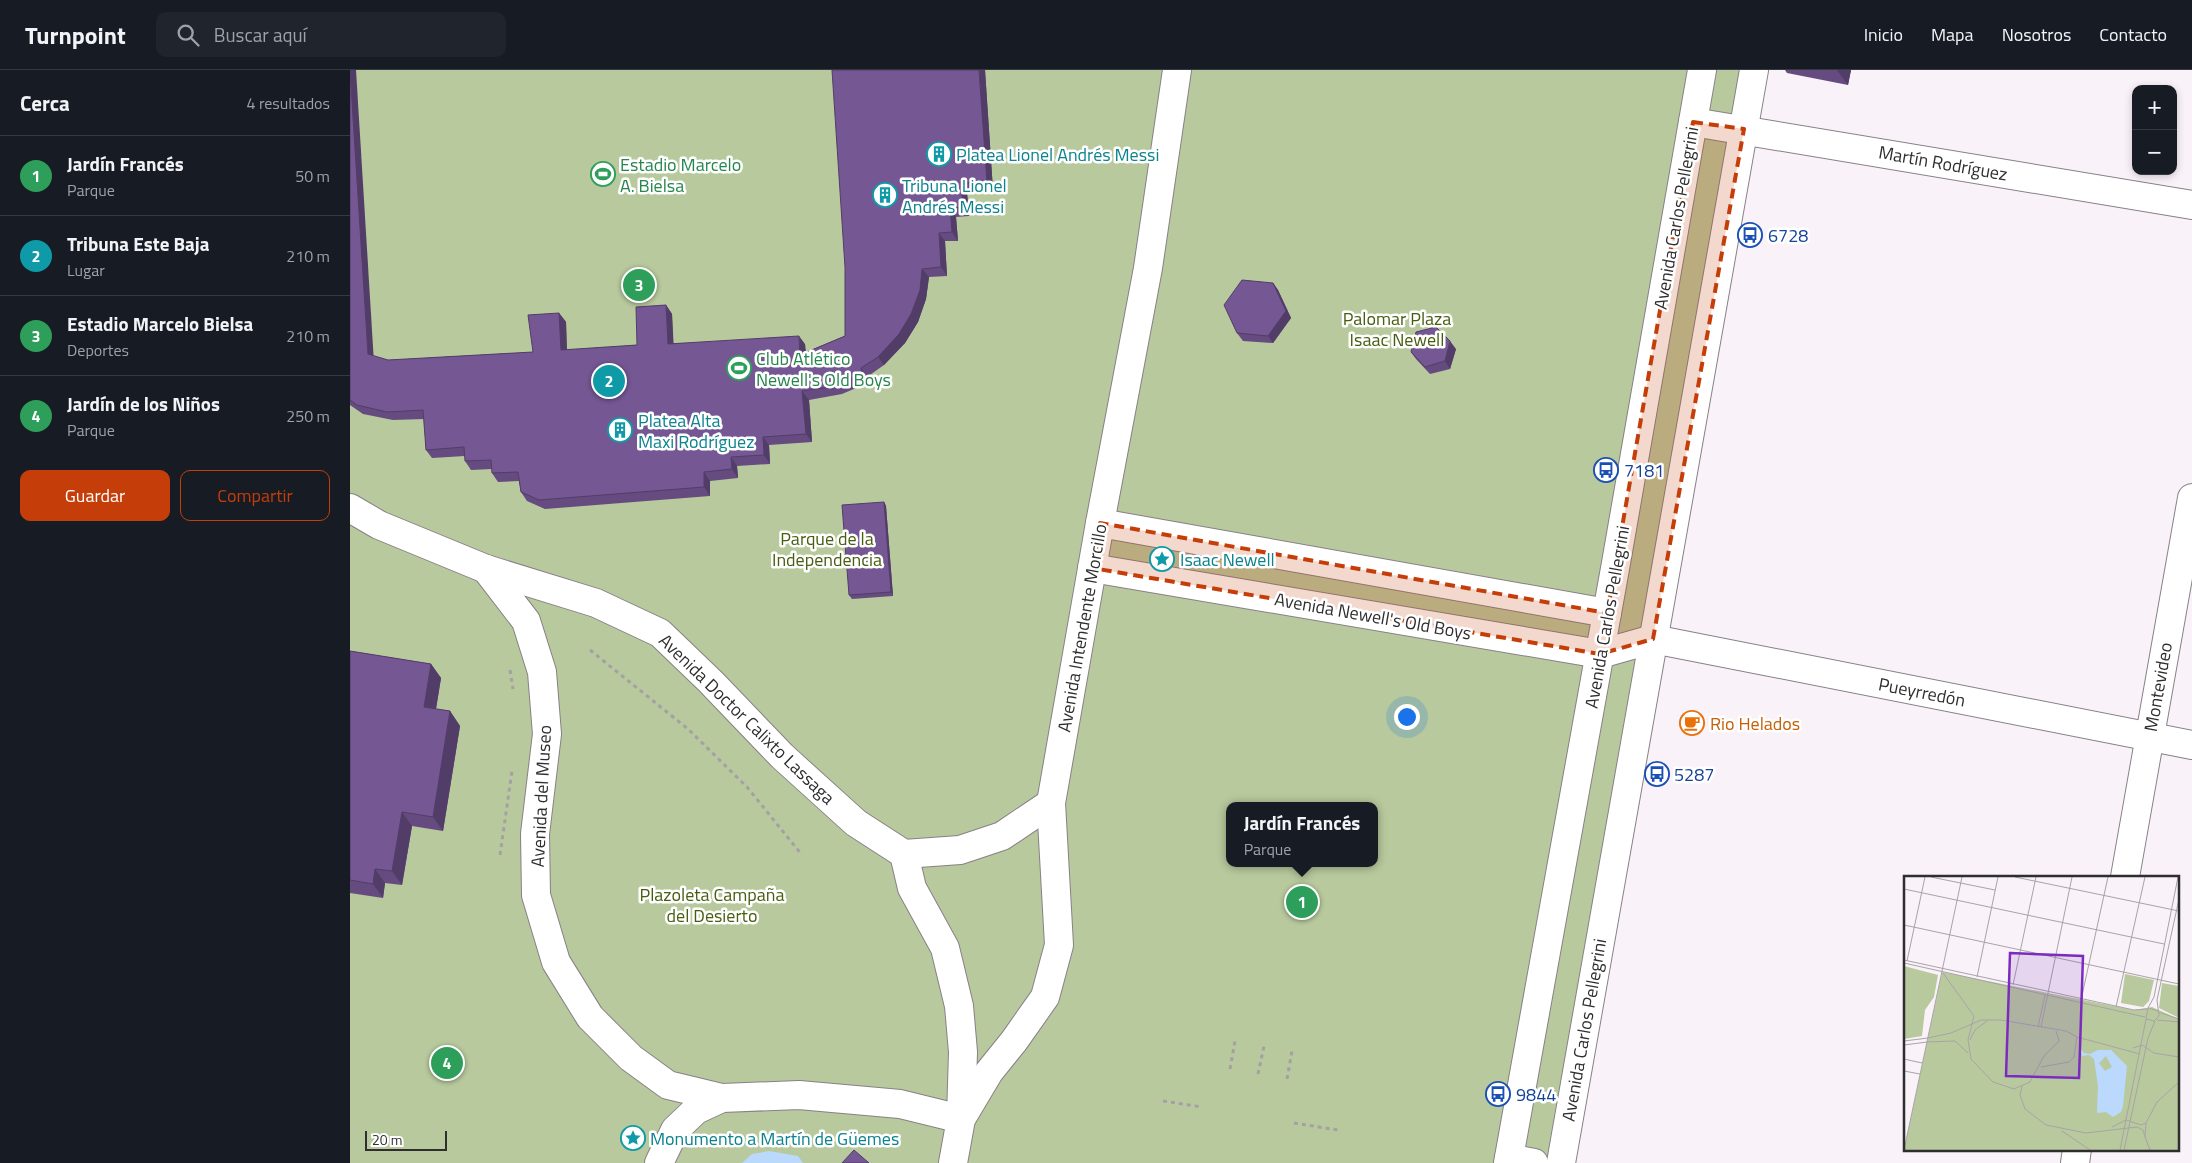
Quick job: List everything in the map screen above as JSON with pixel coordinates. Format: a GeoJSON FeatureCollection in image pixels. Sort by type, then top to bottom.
{"type":"FeatureCollection","features":[{"type":"Feature","properties":{"kind":"street","name":"Avenida Intendente Morcillo"},"geometry":{"type":"LineString","coordinates":[[953,1163],[961,1119],[988,1072],[1014,1041],[1045,997],[1059,945],[1052,803],[1092,568],[1148,268],[1177,70]]}},
{"type":"Feature","properties":{"kind":"street","name":"Avenida Carlos Pellegrini"},"geometry":{"type":"LineString","coordinates":[[1517,1162],[1600,654],[1702,70]]}},
{"type":"Feature","properties":{"kind":"street","name":"Avenida Carlos Pellegrini"},"geometry":{"type":"LineString","coordinates":[[1561,1163],[1754,70]]}},
{"type":"Feature","properties":{"kind":"street","name":"Martín Rodríguez"},"geometry":{"type":"LineString","coordinates":[[1693,122],[2192,205]]}},
{"type":"Feature","properties":{"kind":"street","name":"Montevideo"},"geometry":{"type":"LineString","coordinates":[[2125,876],[2192,498]]}},
{"type":"Feature","properties":{"kind":"street","name":"Avenida Doctor Calixto Lassaga"},"geometry":{"type":"LineString","coordinates":[[350,508],[379,525],[486,569],[596,603],[660,633],[711,682],[782,756],[815,786],[856,823],[904,854]]}},
{"type":"Feature","properties":{"kind":"street"},"geometry":{"type":"LineString","coordinates":[[1100,524],[1607,613]]}},
{"type":"Feature","properties":{"kind":"street","name":"Avenida Newell's Old Boys"},"geometry":{"type":"LineString","coordinates":[[1092,568],[1600,654],[1653,639]]}},
{"type":"Feature","properties":{"kind":"street","name":"Avenida del Museo"},"geometry":{"type":"LineString","coordinates":[[486,569],[526,621],[542,672],[547,734],[535,834],[536,895],[556,962],[590,1017],[631,1058],[668,1085],[722,1098]]}},
{"type":"Feature","properties":{"kind":"street","name":"Pueyrredón"},"geometry":{"type":"LineString","coordinates":[[1653,639],[2192,745]]}},
{"type":"Feature","properties":{"kind":"street"},"geometry":{"type":"LineString","coordinates":[[659,1163],[675,1130],[696,1110],[722,1098],[817,1096],[900,1104],[961,1119],[963,1052],[959,1006],[945,948],[912,888],[904,854],[960,850],[1002,836],[1052,803]]}},
{"type":"Feature","properties":{"kind":"street"},"geometry":{"type":"LineString","coordinates":[[2075,1163],[2077,1150]]}},
{"type":"Feature","properties":{"kind":"path"},"geometry":{"type":"LineString","coordinates":[[590,650],[688,729],[747,787],[802,855]]}},
{"type":"Feature","properties":{"kind":"path"},"geometry":{"type":"LineString","coordinates":[[509,666],[514,694]]}},
{"type":"Feature","properties":{"kind":"path"},"geometry":{"type":"LineString","coordinates":[[500,855],[512,769]]}},
{"type":"Feature","properties":{"kind":"path"},"geometry":{"type":"LineString","coordinates":[[1230,1069],[1235,1041]]}},
{"type":"Feature","properties":{"kind":"path"},"geometry":{"type":"LineString","coordinates":[[1258,1074],[1264,1046]]}},
{"type":"Feature","properties":{"kind":"path"},"geometry":{"type":"LineString","coordinates":[[1287,1079],[1292,1051]]}},
{"type":"Feature","properties":{"kind":"path"},"geometry":{"type":"LineString","coordinates":[[1164,1101],[1202,1108]]}},
{"type":"Feature","properties":{"kind":"path"},"geometry":{"type":"LineString","coordinates":[[1294,1123],[1338,1130]]}},
{"type":"Feature","properties":{"kind":"highlighted area"},"geometry":{"type":"Polygon","coordinates":[[[1693,122],[1744,129],[1653,639],[1600,654],[1092,568],[1100,523],[1607,613],[1693,122]]]}},
{"type":"Feature","properties":{"kind":"green space","name":"Parque de la Independencia"},"geometry":{"type":"Polygon","coordinates":[[[350,70],[1754,70],[1561,1163],[350,1163],[350,70]]]}},
{"type":"Feature","properties":{"kind":"water"},"geometry":{"type":"Polygon","coordinates":[[[769,1151],[798,1156],[803,1163],[742,1163],[752,1154],[769,1151]]]}},
{"type":"Feature","properties":{"kind":"building"},"geometry":{"type":"Polygon","coordinates":[[[350,70],[368,354],[388,360],[533,352],[528,315],[559,313],[561,350],[637,345],[636,307],[666,305],[668,344],[799,336],[800,355],[845,336],[845,267],[832,70],[979,70],[987,182],[961,183],[963,207],[950,208],[952,232],[939,233],[941,267],[922,269],[920,290],[911,314],[899,334],[878,357],[861,368],[862,374],[836,386],[802,391],[806,434],[763,437],[764,455],[731,457],[732,469],[704,472],[704,487],[539,500],[521,492],[518,472],[492,473],[491,460],[465,461],[464,447],[426,450],[423,410],[387,412],[357,405],[350,400],[350,70]]]}},
{"type":"Feature","properties":{"kind":"building"},"geometry":{"type":"Polygon","coordinates":[[[1242,280],[1273,283],[1286,311],[1268,336],[1237,333],[1224,305],[1242,280]]]}},
{"type":"Feature","properties":{"kind":"building"},"geometry":{"type":"Polygon","coordinates":[[[1436,327],[1450,341],[1445,361],[1425,367],[1411,352],[1416,332],[1436,327]]]}},
{"type":"Feature","properties":{"kind":"building"},"geometry":{"type":"Polygon","coordinates":[[[884,502],[891,592],[849,595],[842,505],[884,502]]]}},
{"type":"Feature","properties":{"kind":"building"},"geometry":{"type":"Polygon","coordinates":[[[350,651],[431,664],[424,707],[450,711],[433,817],[402,812],[392,871],[375,869],[373,884],[350,880],[350,651]]]}},
{"type":"Feature","properties":{"kind":"building"},"geometry":{"type":"Polygon","coordinates":[[[854,1150],[869,1163],[842,1163],[854,1150]]]}},
{"type":"Feature","properties":{"kind":"place","name":"Platea Lionel Andrés Messi"},"geometry":{"type":"Point","coordinates":[939,154]}},
{"type":"Feature","properties":{"kind":"place","name":"Estadio Marcelo A. Bielsa"},"geometry":{"type":"Point","coordinates":[603,174]}},
{"type":"Feature","properties":{"kind":"place","name":"Tribuna Lionel Andrés Messi"},"geometry":{"type":"Point","coordinates":[885,195]}},
{"type":"Feature","properties":{"kind":"place","name":"6728"},"geometry":{"type":"Point","coordinates":[1750,235]}},
{"type":"Feature","properties":{"kind":"place","name":"Estadio Marcelo Bielsa"},"geometry":{"type":"Point","coordinates":[639,285]}},
{"type":"Feature","properties":{"kind":"place","name":"Club Atlético Newell's Old Boys"},"geometry":{"type":"Point","coordinates":[739,368]}},
{"type":"Feature","properties":{"kind":"place","name":"Tribuna Este Baja"},"geometry":{"type":"Point","coordinates":[609,381]}},
{"type":"Feature","properties":{"kind":"place","name":"Platea Alta Maxi Rodríguez"},"geometry":{"type":"Point","coordinates":[620,430]}},
{"type":"Feature","properties":{"kind":"place","name":"7181"},"geometry":{"type":"Point","coordinates":[1606,470]}},
{"type":"Feature","properties":{"kind":"place","name":"Isaac Newell"},"geometry":{"type":"Point","coordinates":[1162,559]}},
{"type":"Feature","properties":{"kind":"place","name":"Rio Helados"},"geometry":{"type":"Point","coordinates":[1692,723]}},
{"type":"Feature","properties":{"kind":"place","name":"5287"},"geometry":{"type":"Point","coordinates":[1657,774]}},
{"type":"Feature","properties":{"kind":"place","name":"Jardín Francés"},"geometry":{"type":"Point","coordinates":[1302,902]}},
{"type":"Feature","properties":{"kind":"place","name":"Jardín de los Niños"},"geometry":{"type":"Point","coordinates":[447,1063]}},
{"type":"Feature","properties":{"kind":"place","name":"9844"},"geometry":{"type":"Point","coordinates":[1498,1094]}},
{"type":"Feature","properties":{"kind":"place","name":"Monumento a Martín de Güemes"},"geometry":{"type":"Point","coordinates":[633,1138]}},
{"type":"Feature","properties":{"kind":"park label","name":"Palomar Plaza Isaac Newell"},"geometry":{"type":"Point","coordinates":[1397,328]}},
{"type":"Feature","properties":{"kind":"park label","name":"Plazoleta Campaña del Desierto"},"geometry":{"type":"Point","coordinates":[712,904]}}]}
